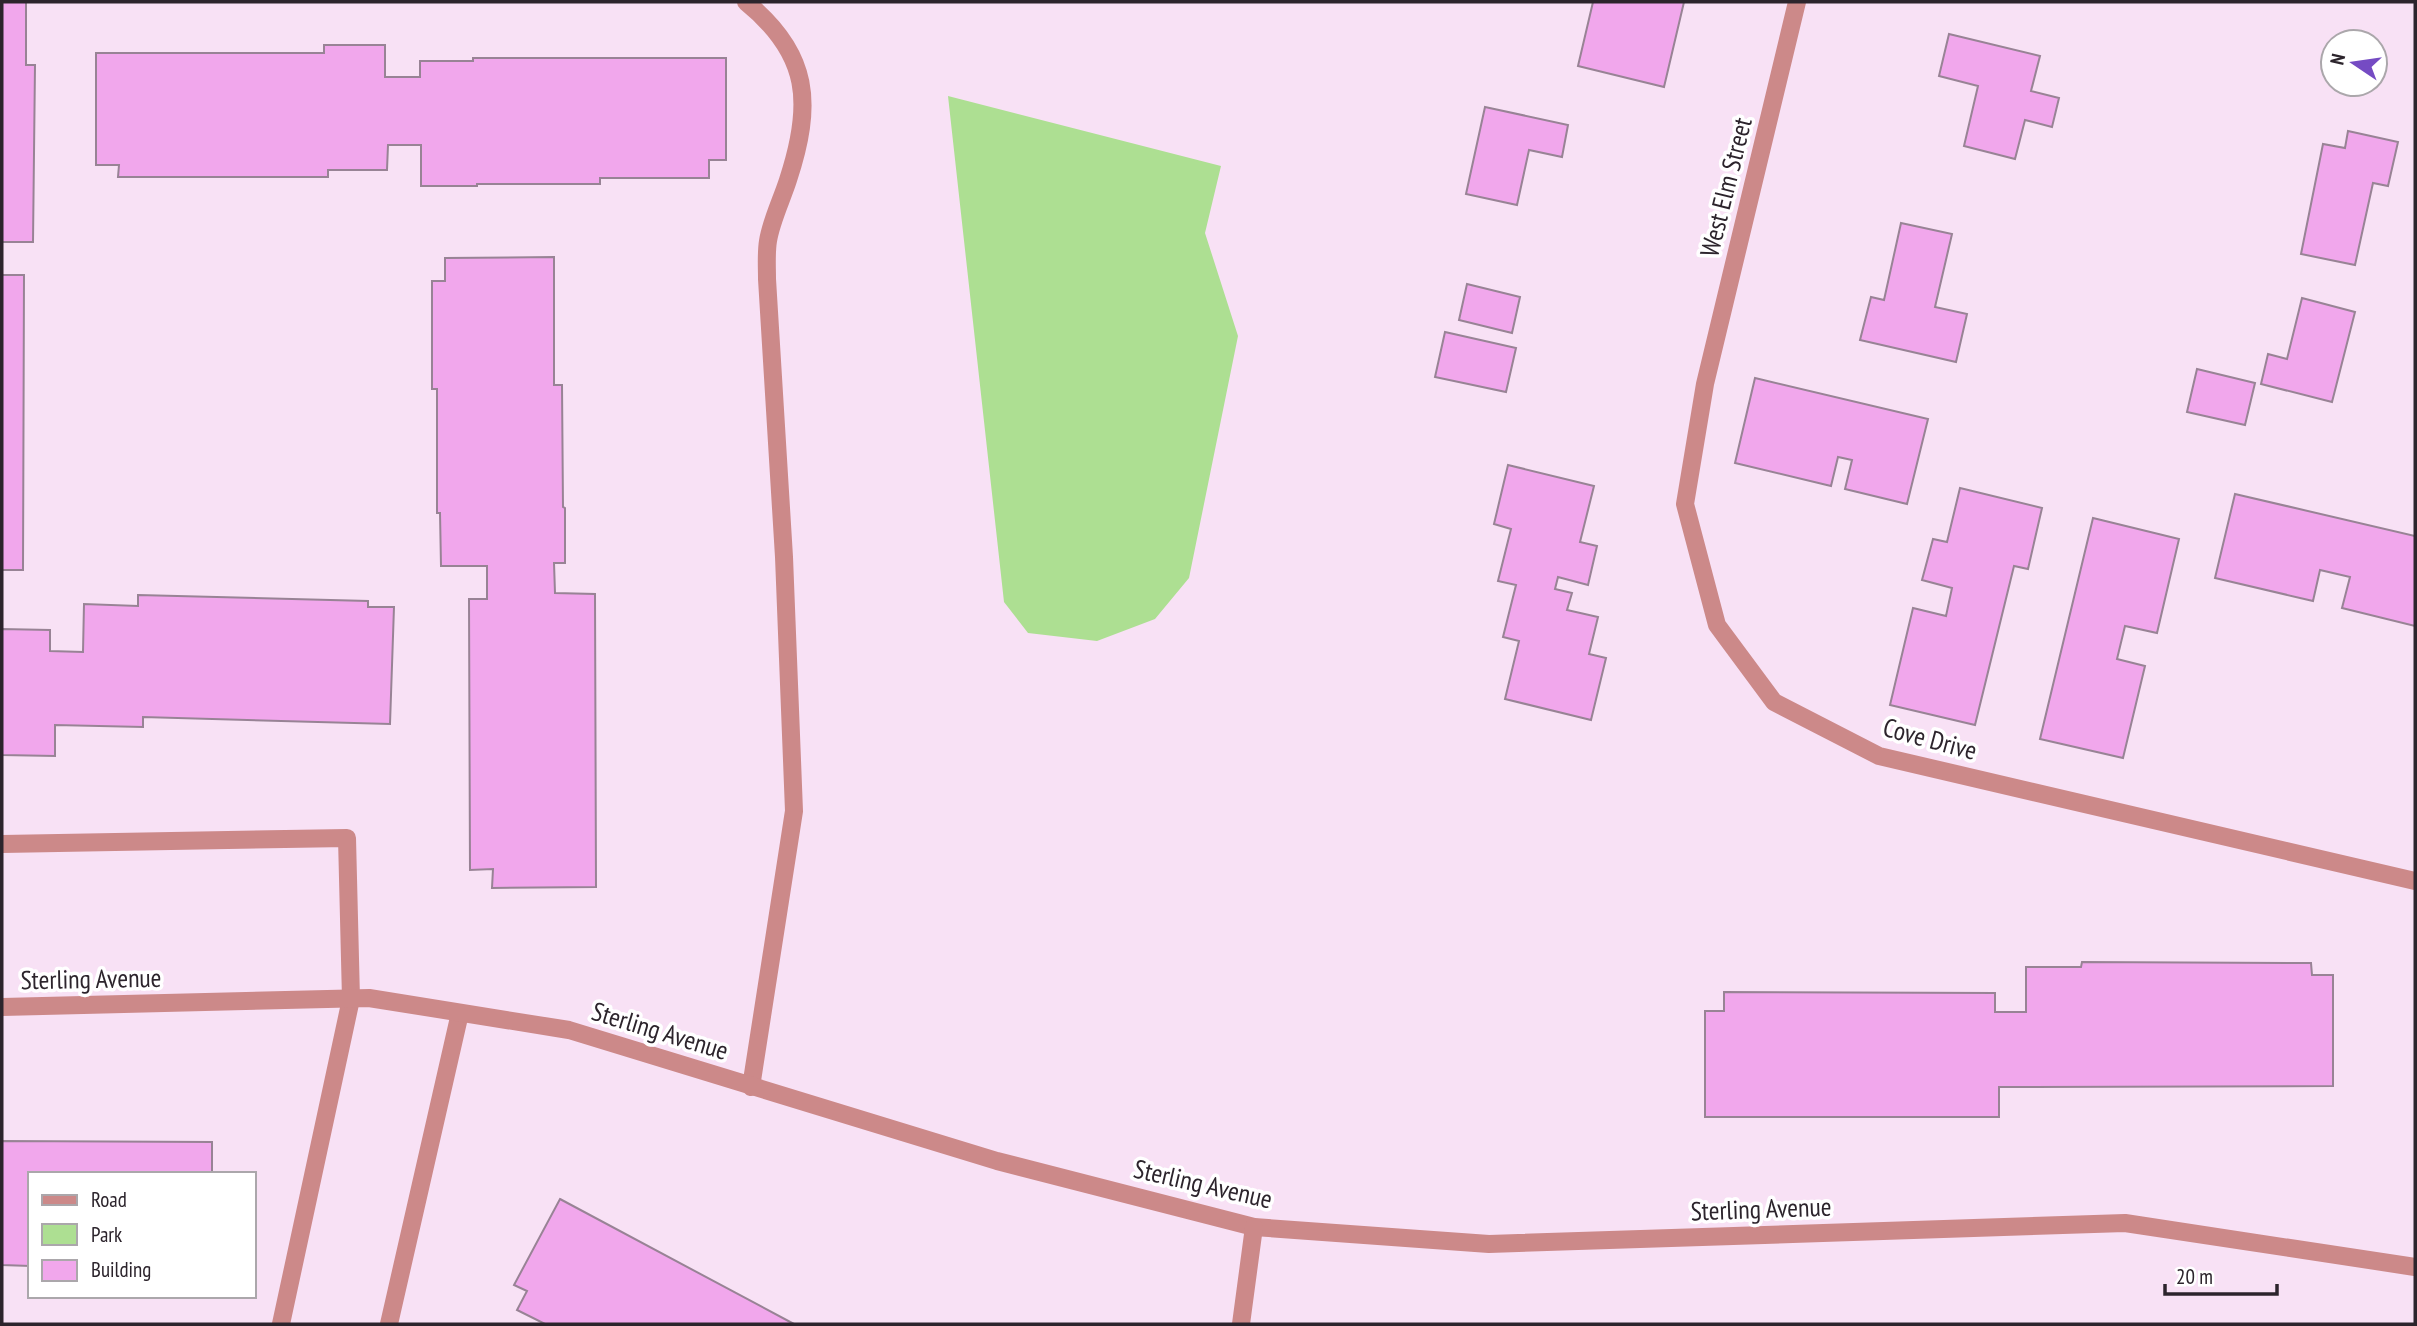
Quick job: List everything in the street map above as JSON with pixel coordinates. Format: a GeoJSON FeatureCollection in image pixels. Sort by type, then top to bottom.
{"type":"FeatureCollection","features":[{"type":"Feature","properties":{"kind":"street"},"geometry":{"type":"LineString","coordinates":[[746,2],[769,21],[787,46],[801,79],[804,108],[793,164],[768,240],[767,279],[784,556],[794,811],[751,1087]]}},
{"type":"Feature","properties":{"kind":"street","name":"West Elm Street"},"geometry":{"type":"LineString","coordinates":[[1706,384],[1797,2]]}},
{"type":"Feature","properties":{"kind":"street","name":"Cove Drive"},"geometry":{"type":"LineString","coordinates":[[1706,384],[1685,504],[1717,625],[1774,702],[1879,756],[2415,881]]}},
{"type":"Feature","properties":{"kind":"street"},"geometry":{"type":"LineString","coordinates":[[2,844],[347,838],[351,999],[281,1324]]}},
{"type":"Feature","properties":{"kind":"street","name":"Sterling Avenue"},"geometry":{"type":"LineString","coordinates":[[2,1007],[369,999],[569,1030],[997,1161],[1254,1227],[1489,1244],[2125,1223],[2415,1266]]}},
{"type":"Feature","properties":{"kind":"street"},"geometry":{"type":"LineString","coordinates":[[389,1324],[460,1013]]}},
{"type":"Feature","properties":{"kind":"street"},"geometry":{"type":"LineString","coordinates":[[1241,1324],[1254,1227]]}},
{"type":"Feature","properties":{"kind":"green space"},"geometry":{"type":"Polygon","coordinates":[[[948,96],[1221,166],[1205,233],[1238,336],[1189,578],[1155,619],[1097,641],[1028,633],[1004,602],[948,96]]]}},
{"type":"Feature","properties":{"kind":"building"},"geometry":{"type":"Polygon","coordinates":[[[2,2],[26,2],[26,65],[35,65],[33,242],[2,242],[2,2]]]}},
{"type":"Feature","properties":{"kind":"building"},"geometry":{"type":"Polygon","coordinates":[[[1593,2],[1684,2],[1664,87],[1578,66],[1593,2]]]}},
{"type":"Feature","properties":{"kind":"building"},"geometry":{"type":"Polygon","coordinates":[[[1949,34],[2040,56],[2031,91],[2059,98],[2052,127],[2025,120],[2015,159],[1964,146],[1978,86],[1939,76],[1949,34]]]}},
{"type":"Feature","properties":{"kind":"building"},"geometry":{"type":"Polygon","coordinates":[[[324,45],[385,45],[385,77],[420,77],[420,61],[473,61],[473,58],[726,58],[726,160],[709,160],[709,178],[600,178],[600,184],[477,186],[421,186],[421,145],[388,145],[387,170],[328,170],[328,177],[118,177],[119,165],[96,165],[96,53],[324,53],[324,45]]]}},
{"type":"Feature","properties":{"kind":"building"},"geometry":{"type":"Polygon","coordinates":[[[1485,107],[1568,125],[1562,157],[1529,150],[1517,205],[1466,194],[1485,107]]]}},
{"type":"Feature","properties":{"kind":"building"},"geometry":{"type":"Polygon","coordinates":[[[2348,131],[2398,142],[2388,186],[2373,183],[2355,265],[2301,254],[2323,144],[2345,148],[2348,131]]]}},
{"type":"Feature","properties":{"kind":"building"},"geometry":{"type":"Polygon","coordinates":[[[1901,223],[1952,234],[1935,307],[1967,314],[1956,362],[1860,340],[1871,297],[1884,300],[1901,223]]]}},
{"type":"Feature","properties":{"kind":"building"},"geometry":{"type":"Polygon","coordinates":[[[554,257],[554,385],[562,385],[565,508],[565,563],[554,563],[555,593],[595,594],[596,887],[492,888],[493,869],[470,870],[469,599],[487,599],[487,566],[441,566],[440,513],[437,513],[437,389],[432,389],[432,281],[445,281],[445,258],[554,257]]]}},
{"type":"Feature","properties":{"kind":"building"},"geometry":{"type":"Polygon","coordinates":[[[2,275],[24,275],[23,570],[2,570],[2,275]]]}},
{"type":"Feature","properties":{"kind":"building"},"geometry":{"type":"Polygon","coordinates":[[[1467,284],[1520,297],[1512,333],[1459,320],[1467,284]]]}},
{"type":"Feature","properties":{"kind":"building"},"geometry":{"type":"Polygon","coordinates":[[[2302,298],[2355,312],[2332,402],[2261,384],[2268,354],[2287,359],[2302,298]]]}},
{"type":"Feature","properties":{"kind":"building"},"geometry":{"type":"Polygon","coordinates":[[[1445,332],[1516,348],[1506,392],[1435,377],[1445,332]]]}},
{"type":"Feature","properties":{"kind":"building"},"geometry":{"type":"Polygon","coordinates":[[[2197,369],[2255,383],[2245,425],[2187,412],[2197,369]]]}},
{"type":"Feature","properties":{"kind":"building"},"geometry":{"type":"Polygon","coordinates":[[[1755,378],[1928,419],[1907,504],[1845,489],[1852,460],[1838,457],[1831,486],[1735,463],[1755,378]]]}},
{"type":"Feature","properties":{"kind":"building"},"geometry":{"type":"Polygon","coordinates":[[[1508,465],[1594,486],[1580,542],[1597,546],[1588,585],[1558,577],[1555,589],[1572,593],[1567,610],[1598,617],[1589,654],[1606,658],[1591,720],[1505,699],[1519,641],[1503,637],[1516,585],[1498,581],[1511,529],[1494,524],[1508,465]]]}},
{"type":"Feature","properties":{"kind":"building"},"geometry":{"type":"Polygon","coordinates":[[[1960,488],[2042,508],[2028,569],[2014,566],[1975,725],[1890,705],[1913,608],[1946,616],[1952,588],[1922,580],[1933,539],[1947,542],[1960,488]]]}},
{"type":"Feature","properties":{"kind":"building"},"geometry":{"type":"Polygon","coordinates":[[[2235,494],[2415,536],[2415,626],[2342,608],[2350,577],[2320,570],[2313,601],[2215,578],[2235,494]]]}},
{"type":"Feature","properties":{"kind":"building"},"geometry":{"type":"Polygon","coordinates":[[[2093,518],[2179,539],[2157,633],[2125,626],[2117,659],[2145,666],[2123,758],[2040,739],[2093,518]]]}},
{"type":"Feature","properties":{"kind":"building"},"geometry":{"type":"Polygon","coordinates":[[[138,595],[368,601],[368,607],[394,607],[390,724],[143,717],[143,727],[55,725],[55,756],[2,755],[2,629],[50,630],[50,651],[83,652],[84,604],[138,606],[138,595]]]}},
{"type":"Feature","properties":{"kind":"building"},"geometry":{"type":"Polygon","coordinates":[[[2082,962],[2311,963],[2312,975],[2333,975],[2333,1086],[1999,1087],[1999,1117],[1705,1117],[1705,1011],[1724,1011],[1724,992],[1995,993],[1995,1012],[2026,1012],[2026,967],[2081,967],[2082,962]]]}},
{"type":"Feature","properties":{"kind":"building"},"geometry":{"type":"Polygon","coordinates":[[[2,1141],[212,1142],[212,1172],[28,1172],[28,1266],[2,1265],[2,1141]]]}},
{"type":"Feature","properties":{"kind":"building"},"geometry":{"type":"Polygon","coordinates":[[[560,1199],[794,1324],[545,1324],[517,1310],[527,1291],[514,1285],[560,1199]]]}}]}
